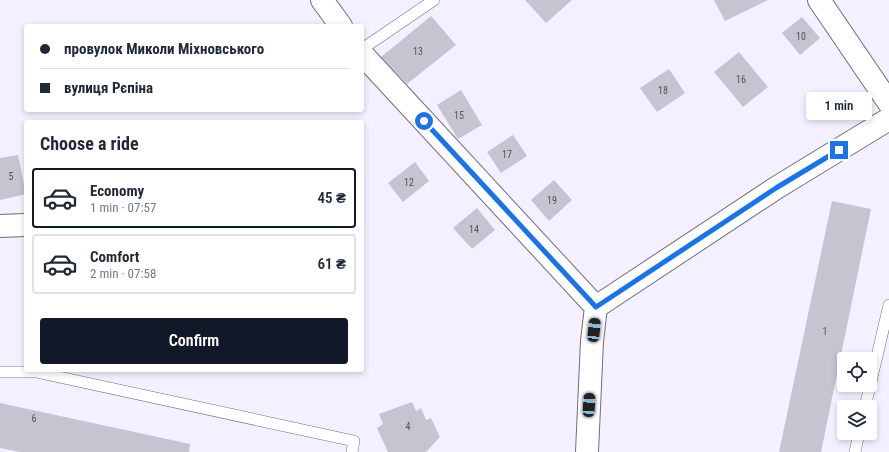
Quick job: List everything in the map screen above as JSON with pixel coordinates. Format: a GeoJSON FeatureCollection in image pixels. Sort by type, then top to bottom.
{"type":"FeatureCollection","features":[{"type":"Feature","properties":{"kind":"street"},"geometry":{"type":"LineString","coordinates":[[322,0],[340,24]]}},
{"type":"Feature","properties":{"kind":"street"},"geometry":{"type":"LineString","coordinates":[[819,0],[889,103]]}},
{"type":"Feature","properties":{"kind":"street"},"geometry":{"type":"LineString","coordinates":[[364,56],[596,307],[592,341],[587,452]]}},
{"type":"Feature","properties":{"kind":"street"},"geometry":{"type":"LineString","coordinates":[[596,307],[776,188],[889,119]]}},
{"type":"Feature","properties":{"kind":"street"},"geometry":{"type":"LineString","coordinates":[[0,226],[24,225]]}},
{"type":"Feature","properties":{"kind":"lane"},"geometry":{"type":"LineString","coordinates":[[364,48],[434,0]]}},
{"type":"Feature","properties":{"kind":"lane"},"geometry":{"type":"LineString","coordinates":[[867,400],[889,305]]}},
{"type":"Feature","properties":{"kind":"lane"},"geometry":{"type":"LineString","coordinates":[[0,372],[36,372],[354,441],[352,452]]}},
{"type":"Feature","properties":{"kind":"lane"},"geometry":{"type":"LineString","coordinates":[[855,452],[858,440]]}},
{"type":"Feature","properties":{"kind":"building"},"geometry":{"type":"Polygon","coordinates":[[[525,0],[572,0],[546,23],[525,0]]]}},
{"type":"Feature","properties":{"kind":"building"},"geometry":{"type":"Polygon","coordinates":[[[714,0],[768,0],[725,21],[714,0]]]}},
{"type":"Feature","properties":{"kind":"building"},"geometry":{"type":"Polygon","coordinates":[[[431,16],[456,45],[407,84],[381,57],[431,16]]]}},
{"type":"Feature","properties":{"kind":"building"},"geometry":{"type":"Polygon","coordinates":[[[802,17],[820,38],[800,55],[782,33],[802,17]]]}},
{"type":"Feature","properties":{"kind":"building"},"geometry":{"type":"Polygon","coordinates":[[[739,52],[768,87],[743,107],[714,72],[739,52]]]}},
{"type":"Feature","properties":{"kind":"building"},"geometry":{"type":"Polygon","coordinates":[[[669,69],[685,93],[657,112],[640,88],[669,69]]]}},
{"type":"Feature","properties":{"kind":"building"},"geometry":{"type":"Polygon","coordinates":[[[461,90],[482,125],[458,139],[437,105],[461,90]]]}},
{"type":"Feature","properties":{"kind":"building"},"geometry":{"type":"Polygon","coordinates":[[[513,135],[527,156],[501,173],[487,152],[513,135]]]}},
{"type":"Feature","properties":{"kind":"building"},"geometry":{"type":"Polygon","coordinates":[[[18,155],[24,184],[24,194],[0,200],[0,158],[18,155]]]}},
{"type":"Feature","properties":{"kind":"building"},"geometry":{"type":"Polygon","coordinates":[[[415,162],[429,181],[403,202],[388,183],[415,162]]]}},
{"type":"Feature","properties":{"kind":"building"},"geometry":{"type":"Polygon","coordinates":[[[554,180],[572,200],[549,221],[531,200],[554,180]]]}},
{"type":"Feature","properties":{"kind":"building"},"geometry":{"type":"Polygon","coordinates":[[[832,201],[871,209],[842,352],[837,352],[837,374],[821,452],[779,452],[832,201]]]}},
{"type":"Feature","properties":{"kind":"building"},"geometry":{"type":"Polygon","coordinates":[[[477,208],[495,230],[472,249],[453,228],[477,208]]]}},
{"type":"Feature","properties":{"kind":"building"},"geometry":{"type":"Polygon","coordinates":[[[412,402],[416,411],[421,408],[426,420],[431,418],[440,437],[426,452],[388,452],[377,428],[383,424],[379,414],[412,402]]]}},
{"type":"Feature","properties":{"kind":"building"},"geometry":{"type":"Polygon","coordinates":[[[0,403],[190,444],[189,452],[20,452],[0,448],[0,403]]]}},
{"type":"Feature","properties":{"kind":"route"},"geometry":{"type":"LineString","coordinates":[[424,121],[596,307],[776,188],[839,150]]}}]}
